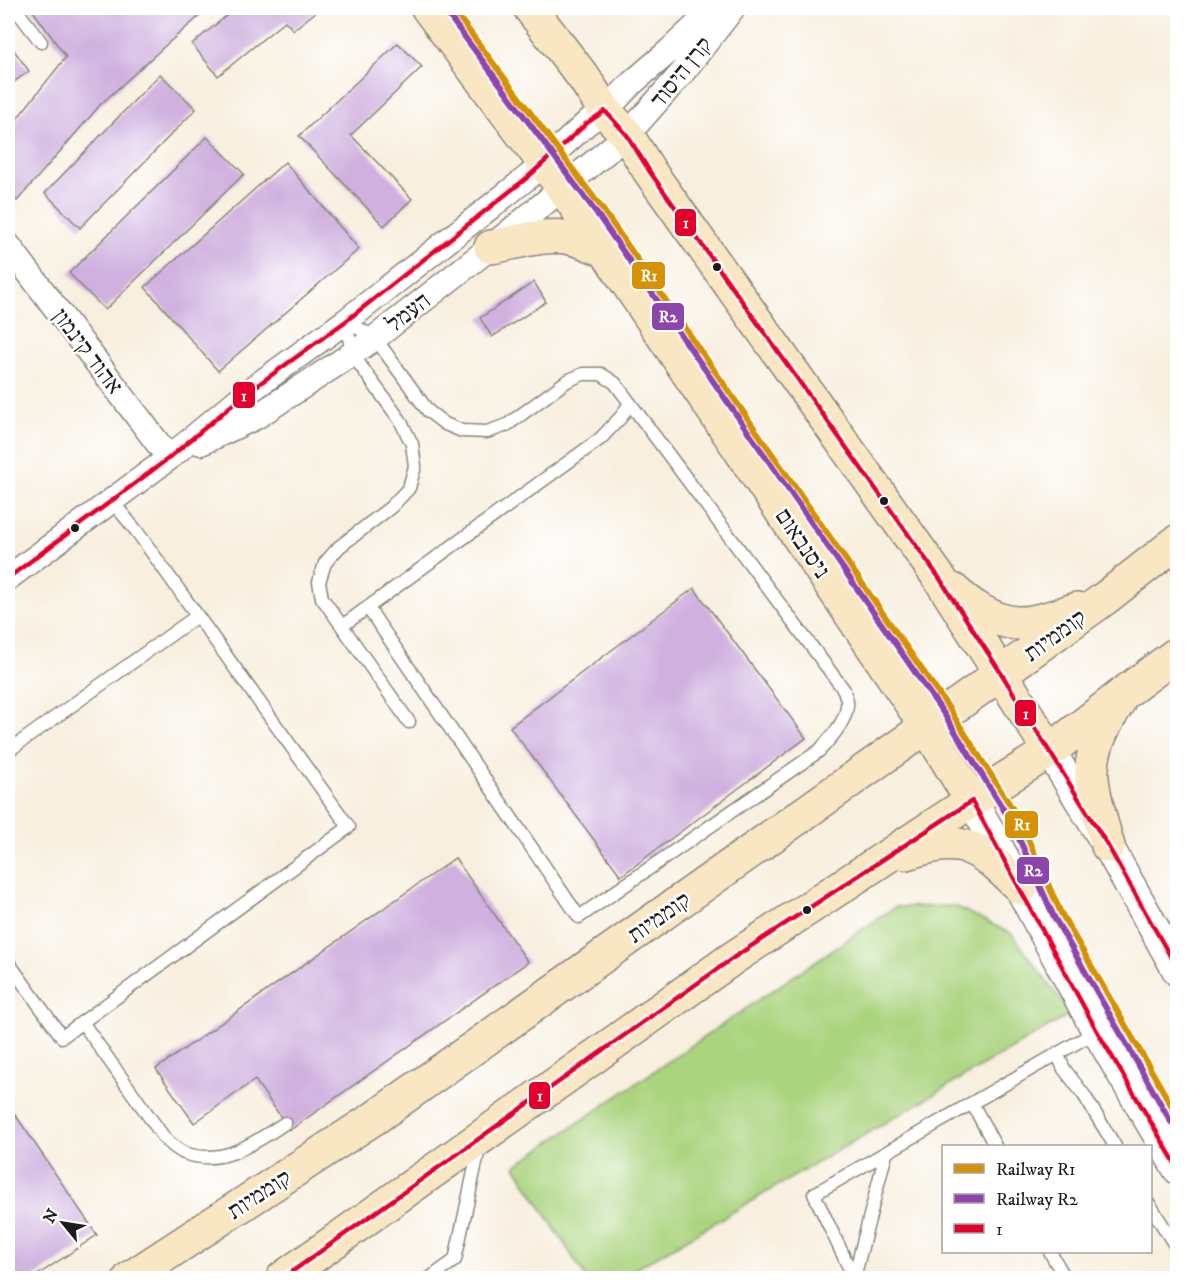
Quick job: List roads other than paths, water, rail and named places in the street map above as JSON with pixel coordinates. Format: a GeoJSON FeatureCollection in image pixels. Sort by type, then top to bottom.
{"type":"FeatureCollection","features":[{"type":"Feature","properties":{"kind":"main road","name":"ניסנבאום"},"geometry":{"type":"LineString","coordinates":[[428,8],[554,175],[927,727],[972,801]]}},
{"type":"Feature","properties":{"kind":"main road"},"geometry":{"type":"LineString","coordinates":[[530,8],[584,78],[605,111],[627,135],[650,172],[940,579],[1050,751]]}},
{"type":"Feature","properties":{"kind":"main road"},"geometry":{"type":"LineString","coordinates":[[491,247],[556,236],[568,237],[605,250]]}},
{"type":"Feature","properties":{"kind":"main road","name":"קוממיות"},"geometry":{"type":"LineString","coordinates":[[130,1278],[376,1117],[927,727],[1178,541]]}},
{"type":"Feature","properties":{"kind":"main road"},"geometry":{"type":"LineString","coordinates":[[940,579],[972,606],[997,618],[1016,623],[1040,620],[1104,598]]}},
{"type":"Feature","properties":{"kind":"main road"},"geometry":{"type":"LineString","coordinates":[[283,1278],[733,958],[1050,751],[1178,653]]}},
{"type":"Feature","properties":{"kind":"main road"},"geometry":{"type":"LineString","coordinates":[[1108,846],[1091,769],[1101,734],[1124,693]]}},
{"type":"Feature","properties":{"kind":"main road"},"geometry":{"type":"LineString","coordinates":[[881,860],[935,845],[959,844],[992,860],[1021,888]]}},
{"type":"Feature","properties":{"kind":"street","name":"קרן היסוד"},"geometry":{"type":"LineString","coordinates":[[554,175],[587,123],[605,111],[632,83],[715,8]]}},
{"type":"Feature","properties":{"kind":"street","name":"קרן היסוד"},"geometry":{"type":"LineString","coordinates":[[627,135],[682,73],[733,8]]}},
{"type":"Feature","properties":{"kind":"street","name":"העמל"},"geometry":{"type":"LineString","coordinates":[[8,578],[169,458],[244,395],[346,321],[554,175],[627,135]]}},
{"type":"Feature","properties":{"kind":"street","name":"העמל"},"geometry":{"type":"LineString","coordinates":[[169,458],[256,417],[375,338],[491,247],[554,175]]}},
{"type":"Feature","properties":{"kind":"street","name":"אהוד קינמון"},"geometry":{"type":"LineString","coordinates":[[8,244],[169,458]]}},
{"type":"Feature","properties":{"kind":"street"},"geometry":{"type":"LineString","coordinates":[[1050,751],[1108,846],[1178,971]]}},
{"type":"Feature","properties":{"kind":"street"},"geometry":{"type":"LineString","coordinates":[[972,801],[1097,1031],[1178,1169]]}},
{"type":"Feature","properties":{"kind":"lane"},"geometry":{"type":"LineString","coordinates":[[15,8],[40,42]]}},
{"type":"Feature","properties":{"kind":"lane"},"geometry":{"type":"LineString","coordinates":[[346,321],[375,338],[428,411],[445,424],[462,431],[487,432],[507,425],[567,381],[583,374],[601,374],[615,383],[844,690],[848,705],[843,720],[819,752],[579,917],[368,608]]}},
{"type":"Feature","properties":{"kind":"lane"},"geometry":{"type":"LineString","coordinates":[[346,321],[352,354],[400,420],[412,444],[415,466],[409,488],[391,507],[339,547],[325,563],[319,582],[322,598],[409,723]]}},
{"type":"Feature","properties":{"kind":"lane"},"geometry":{"type":"LineString","coordinates":[[342,626],[600,439],[621,417],[630,403]]}},
{"type":"Feature","properties":{"kind":"lane"},"geometry":{"type":"LineString","coordinates":[[8,962],[62,1037],[349,827],[138,533],[111,501]]}},
{"type":"Feature","properties":{"kind":"lane"},"geometry":{"type":"LineString","coordinates":[[8,752],[197,616]]}},
{"type":"Feature","properties":{"kind":"lane"},"geometry":{"type":"LineString","coordinates":[[82,1022],[165,1139],[182,1152],[215,1158],[248,1147],[285,1123]]}},
{"type":"Feature","properties":{"kind":"lane"},"geometry":{"type":"LineString","coordinates":[[854,1278],[814,1194],[1097,1031]]}},
{"type":"Feature","properties":{"kind":"lane"},"geometry":{"type":"LineString","coordinates":[[1057,1053],[1064,1069],[1084,1095],[1114,1145]]}},
{"type":"Feature","properties":{"kind":"lane"},"geometry":{"type":"LineString","coordinates":[[972,1103],[994,1145]]}},
{"type":"Feature","properties":{"kind":"lane"},"geometry":{"type":"LineString","coordinates":[[430,1278],[455,1260],[482,1137]]}},
{"type":"Feature","properties":{"kind":"lane"},"geometry":{"type":"LineString","coordinates":[[854,1278],[886,1153]]}},
{"type":"Feature","properties":{"kind":"lane"},"geometry":{"type":"LineString","coordinates":[[1152,1208],[1178,1250]]}},
{"type":"Feature","properties":{"kind":"lane"},"geometry":{"type":"LineString","coordinates":[[1051,1253],[1065,1278]]}},
{"type":"Feature","properties":{"kind":"rail line","name":"R1"},"geometry":{"type":"LineString","coordinates":[[452,8],[601,207],[950,710],[1019,819],[1061,913],[1178,1117]]}},
{"type":"Feature","properties":{"kind":"rail line","name":"R2"},"geometry":{"type":"LineString","coordinates":[[446,12],[595,211],[944,714],[1012,823],[1054,917],[1171,1122]]}}]}
